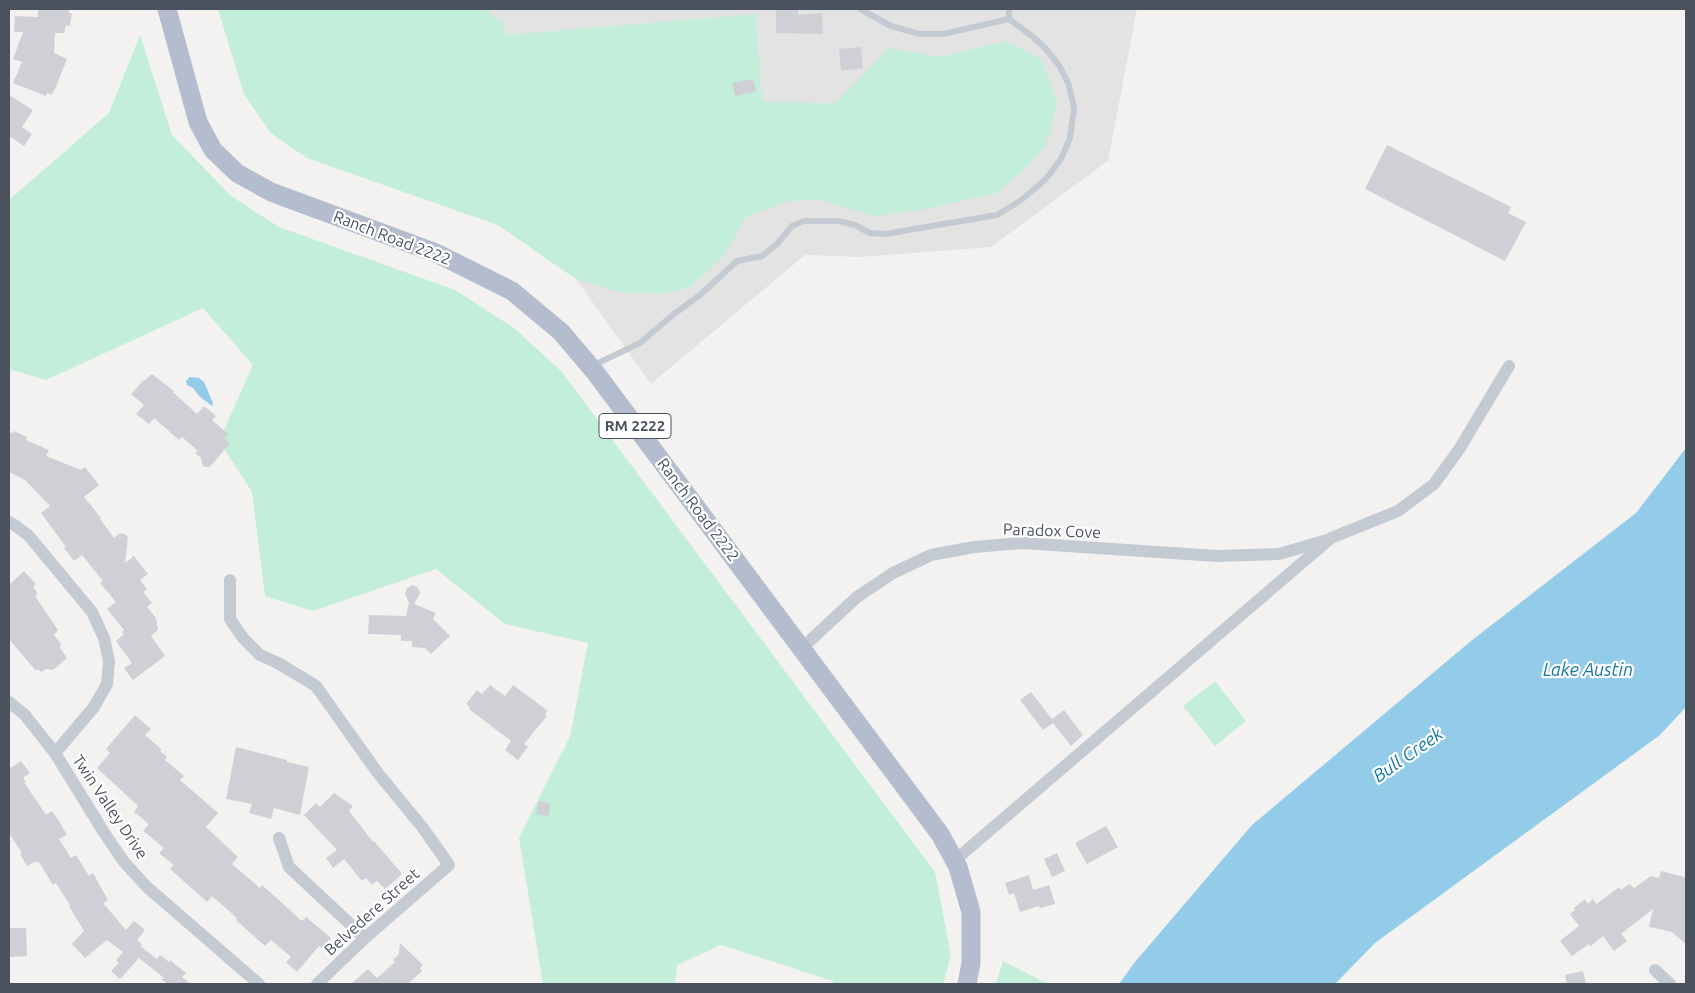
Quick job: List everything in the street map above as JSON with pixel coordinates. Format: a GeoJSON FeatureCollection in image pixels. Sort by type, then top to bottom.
{"type":"FeatureCollection","features":[{"type":"Feature","properties":{"kind":"main road","name":"Ranch Road 2222"},"geometry":{"type":"LineString","coordinates":[[167,9],[198,122],[213,150],[237,173],[271,192],[436,253],[512,291],[561,332],[590,367],[940,834],[958,867],[971,912],[971,963],[967,984]]}},
{"type":"Feature","properties":{"kind":"street"},"geometry":{"type":"LineString","coordinates":[[954,861],[1331,538],[1398,511],[1434,484],[1460,448],[1509,366]]}},
{"type":"Feature","properties":{"kind":"street"},"geometry":{"type":"LineString","coordinates":[[9,522],[29,536],[92,612],[104,638],[109,661],[107,684],[94,708],[54,753]]}},
{"type":"Feature","properties":{"kind":"street","name":"Paradox Cove"},"geometry":{"type":"LineString","coordinates":[[802,648],[857,597],[893,573],[931,555],[974,546],[1022,543],[1218,556],[1279,554],[1331,538]]}},
{"type":"Feature","properties":{"kind":"street","name":"Belvedere Street"},"geometry":{"type":"LineString","coordinates":[[230,580],[230,619],[243,638],[260,656],[278,663],[316,686],[377,772],[423,828],[449,865],[317,984]]}},
{"type":"Feature","properties":{"kind":"street","name":"Twin Valley Drive"},"geometry":{"type":"LineString","coordinates":[[9,702],[24,714],[54,753],[124,862],[147,886],[259,984]]}},
{"type":"Feature","properties":{"kind":"street"},"geometry":{"type":"LineString","coordinates":[[279,838],[289,866],[366,938]]}},
{"type":"Feature","properties":{"kind":"street"},"geometry":{"type":"LineString","coordinates":[[1655,970],[1670,984]]}},
{"type":"Feature","properties":{"kind":"lane"},"geometry":{"type":"LineString","coordinates":[[590,367],[640,343],[700,295],[737,261],[762,256],[777,244],[792,226],[798,223],[804,221],[838,221],[855,225],[870,233],[885,234],[997,215],[1020,201],[1045,180],[1061,159],[1070,138],[1074,109],[1069,85],[1060,65],[1032,36],[1009,19],[943,34],[920,34],[891,26],[860,9]]}},
{"type":"Feature","properties":{"kind":"lane"},"geometry":{"type":"LineString","coordinates":[[1009,9],[1009,19]]}},
{"type":"Feature","properties":{"kind":"shaded area"},"geometry":{"type":"Polygon","coordinates":[[[218,9],[1137,9],[1108,161],[991,247],[860,257],[805,255],[651,384],[576,279],[498,225],[307,158],[271,133],[244,94],[218,9]]]}},
{"type":"Feature","properties":{"kind":"green space"},"geometry":{"type":"Polygon","coordinates":[[[218,9],[488,9],[493,17],[504,23],[506,35],[756,14],[762,102],[836,103],[889,48],[940,57],[1007,41],[1041,59],[1057,101],[1045,146],[1025,169],[997,193],[922,210],[873,216],[819,199],[786,202],[747,216],[724,256],[690,287],[663,294],[618,292],[576,279],[498,225],[307,158],[271,133],[244,94],[218,9]]]}},
{"type":"Feature","properties":{"kind":"green space"},"geometry":{"type":"Polygon","coordinates":[[[140,35],[172,135],[231,196],[279,227],[455,290],[514,328],[561,371],[935,872],[951,956],[943,984],[833,984],[833,981],[721,945],[677,965],[675,984],[543,984],[519,838],[570,737],[588,643],[505,624],[436,569],[313,611],[265,596],[252,492],[219,441],[253,365],[203,308],[46,380],[9,369],[9,200],[109,113],[140,35]]]}},
{"type":"Feature","properties":{"kind":"green space"},"geometry":{"type":"Polygon","coordinates":[[[1215,681],[1246,721],[1215,746],[1183,706],[1215,681]]]}},
{"type":"Feature","properties":{"kind":"green space"},"geometry":{"type":"Polygon","coordinates":[[[1003,961],[1048,984],[996,984],[1003,961]]]}},
{"type":"Feature","properties":{"kind":"water"},"geometry":{"type":"Polygon","coordinates":[[[190,377],[199,378],[204,382],[213,403],[212,406],[199,396],[193,388],[187,385],[186,381],[190,377]]]}},
{"type":"Feature","properties":{"kind":"water","name":"Lake Austin"},"geometry":{"type":"Polygon","coordinates":[[[1686,448],[1686,707],[1660,735],[1375,943],[1335,984],[1119,984],[1135,962],[1252,825],[1471,641],[1636,513],[1686,448]]]}},
{"type":"Feature","properties":{"kind":"building"},"geometry":{"type":"Polygon","coordinates":[[[38,9],[69,9],[69,13],[72,13],[70,26],[66,25],[64,33],[55,33],[54,53],[67,59],[55,89],[51,95],[47,93],[46,96],[13,83],[22,62],[13,59],[23,32],[14,32],[15,16],[38,17],[38,9]]]}},
{"type":"Feature","properties":{"kind":"building"},"geometry":{"type":"Polygon","coordinates":[[[776,9],[798,9],[798,15],[822,13],[823,34],[776,33],[776,9]]]}},
{"type":"Feature","properties":{"kind":"building"},"geometry":{"type":"Polygon","coordinates":[[[861,47],[863,68],[841,71],[839,49],[861,47]]]}},
{"type":"Feature","properties":{"kind":"building"},"geometry":{"type":"Polygon","coordinates":[[[753,79],[756,92],[735,96],[732,83],[753,79]]]}},
{"type":"Feature","properties":{"kind":"building"},"geometry":{"type":"Polygon","coordinates":[[[9,95],[33,110],[22,127],[32,134],[24,146],[9,136],[9,95]]]}},
{"type":"Feature","properties":{"kind":"building"},"geometry":{"type":"Polygon","coordinates":[[[1387,145],[1511,207],[1508,213],[1526,222],[1505,261],[1365,189],[1387,145]]]}},
{"type":"Feature","properties":{"kind":"building"},"geometry":{"type":"Polygon","coordinates":[[[152,374],[174,391],[197,414],[204,406],[216,416],[212,420],[228,434],[224,438],[230,443],[210,467],[205,467],[202,464],[201,458],[195,453],[198,451],[182,437],[179,440],[154,418],[149,424],[136,414],[144,405],[131,394],[152,374]]]}},
{"type":"Feature","properties":{"kind":"building"},"geometry":{"type":"Polygon","coordinates":[[[14,431],[27,437],[26,440],[49,450],[46,456],[81,470],[85,467],[99,485],[84,497],[114,538],[120,533],[128,537],[125,563],[134,556],[148,574],[140,580],[147,589],[143,592],[152,603],[147,607],[156,618],[158,630],[151,636],[165,656],[133,680],[124,668],[132,663],[116,641],[124,634],[122,632],[124,630],[107,609],[116,602],[100,583],[103,581],[82,555],[74,561],[64,548],[66,547],[41,513],[50,506],[25,480],[9,472],[9,432],[13,433],[14,431]]]}},
{"type":"Feature","properties":{"kind":"building"},"geometry":{"type":"Polygon","coordinates":[[[24,571],[36,584],[33,587],[38,594],[35,596],[58,630],[54,635],[61,644],[60,648],[67,658],[53,670],[46,669],[41,672],[38,669],[36,671],[9,639],[9,585],[24,571]]]}},
{"type":"Feature","properties":{"kind":"building"},"geometry":{"type":"Polygon","coordinates":[[[413,585],[418,588],[420,593],[414,604],[436,613],[433,619],[450,636],[431,654],[425,648],[412,647],[412,641],[401,641],[401,635],[368,634],[369,615],[406,616],[409,603],[405,594],[407,588],[413,585]]]}},
{"type":"Feature","properties":{"kind":"building"},"geometry":{"type":"Polygon","coordinates":[[[490,685],[505,696],[513,685],[548,711],[545,714],[547,716],[524,744],[528,747],[518,760],[505,750],[511,741],[469,709],[470,707],[466,704],[477,690],[482,694],[490,685]]]}},
{"type":"Feature","properties":{"kind":"building"},"geometry":{"type":"Polygon","coordinates":[[[1031,692],[1052,719],[1064,710],[1083,735],[1071,746],[1053,723],[1043,730],[1020,700],[1031,692]]]}},
{"type":"Feature","properties":{"kind":"building"},"geometry":{"type":"Polygon","coordinates":[[[135,715],[151,729],[145,735],[162,750],[160,751],[167,757],[165,760],[184,776],[180,780],[218,813],[206,827],[238,857],[232,864],[260,888],[262,885],[302,921],[306,917],[331,938],[322,948],[319,946],[297,972],[286,962],[291,957],[271,940],[265,946],[212,896],[207,902],[170,869],[174,865],[159,853],[164,848],[143,831],[149,824],[134,812],[138,806],[97,768],[110,753],[106,749],[135,715]]]}},
{"type":"Feature","properties":{"kind":"building"},"geometry":{"type":"Polygon","coordinates":[[[236,747],[309,767],[300,815],[274,808],[271,819],[249,813],[252,804],[226,799],[236,747]]]}},
{"type":"Feature","properties":{"kind":"building"},"geometry":{"type":"Polygon","coordinates":[[[21,761],[30,773],[23,778],[26,782],[24,782],[46,815],[52,811],[60,823],[67,835],[59,839],[71,858],[76,855],[89,876],[93,873],[108,900],[103,903],[126,930],[134,921],[145,930],[137,940],[142,944],[140,946],[157,959],[160,955],[169,962],[170,960],[186,973],[182,977],[191,984],[168,984],[162,980],[164,978],[139,958],[120,979],[111,971],[119,963],[116,960],[123,952],[107,940],[85,958],[72,944],[84,931],[70,905],[56,883],[53,885],[39,862],[37,863],[36,861],[27,866],[20,854],[22,853],[9,833],[9,769],[21,761]]]}},
{"type":"Feature","properties":{"kind":"building"},"geometry":{"type":"Polygon","coordinates":[[[334,793],[353,806],[349,811],[373,842],[402,874],[385,889],[377,881],[372,885],[366,878],[362,881],[344,859],[333,868],[326,858],[337,850],[304,815],[316,803],[320,807],[334,793]]]}},
{"type":"Feature","properties":{"kind":"building"},"geometry":{"type":"Polygon","coordinates":[[[539,801],[551,804],[548,816],[536,814],[539,801]]]}},
{"type":"Feature","properties":{"kind":"building"},"geometry":{"type":"Polygon","coordinates":[[[1106,826],[1118,847],[1087,864],[1075,843],[1106,826]]]}},
{"type":"Feature","properties":{"kind":"building"},"geometry":{"type":"Polygon","coordinates":[[[1057,853],[1065,871],[1052,877],[1044,859],[1057,853]]]}},
{"type":"Feature","properties":{"kind":"building"},"geometry":{"type":"Polygon","coordinates":[[[1661,871],[1684,877],[1686,880],[1686,944],[1672,932],[1649,927],[1653,909],[1621,934],[1627,941],[1614,951],[1603,936],[1591,946],[1589,944],[1572,956],[1560,941],[1579,926],[1570,914],[1575,910],[1574,908],[1585,899],[1588,904],[1593,899],[1596,904],[1619,887],[1621,890],[1629,884],[1634,888],[1651,876],[1659,878],[1661,871]]]}},
{"type":"Feature","properties":{"kind":"building"},"geometry":{"type":"Polygon","coordinates":[[[1029,875],[1033,890],[1049,885],[1055,904],[1040,908],[1039,906],[1020,912],[1014,893],[1009,895],[1005,883],[1029,875]]]}},
{"type":"Feature","properties":{"kind":"building"},"geometry":{"type":"Polygon","coordinates":[[[9,928],[26,928],[27,956],[10,957],[9,928]]]}},
{"type":"Feature","properties":{"kind":"building"},"geometry":{"type":"Polygon","coordinates":[[[400,943],[423,965],[420,968],[422,971],[408,984],[351,984],[368,969],[377,978],[395,962],[393,960],[399,954],[400,943]]]}},
{"type":"Feature","properties":{"kind":"building"},"geometry":{"type":"Polygon","coordinates":[[[1583,971],[1586,984],[1567,984],[1565,975],[1583,971]]]}},
{"type":"Feature","properties":{"kind":"water label","name":"Bull Creek"},"geometry":{"type":"Point","coordinates":[1408,755]}}]}
